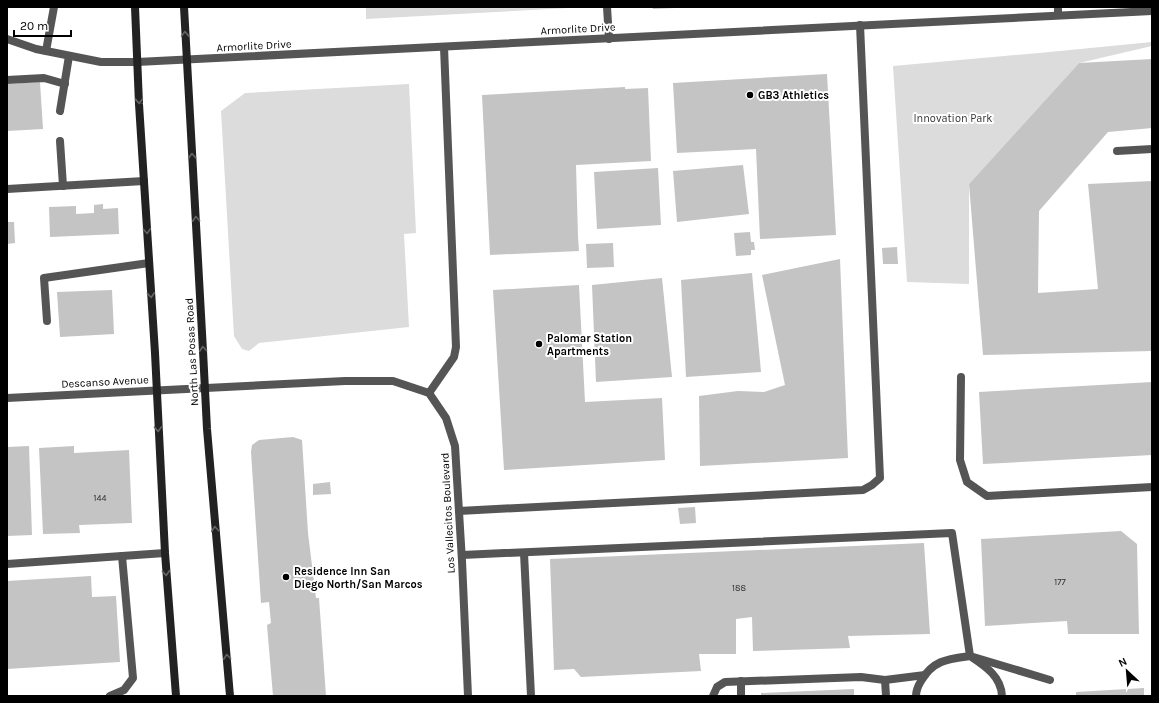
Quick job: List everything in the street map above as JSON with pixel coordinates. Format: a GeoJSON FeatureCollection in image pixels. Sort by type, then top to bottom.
{"type":"FeatureCollection","features":[{"type":"Feature","properties":{"kind":"main road"},"geometry":{"type":"LineString","coordinates":[[135,7],[165,553],[176,696]]}},
{"type":"Feature","properties":{"kind":"main road","name":"North Las Posas Road"},"geometry":{"type":"LineString","coordinates":[[184,7],[206,428],[230,696]]}},
{"type":"Feature","properties":{"kind":"street"},"geometry":{"type":"LineString","coordinates":[[46,51],[54,7]]}},
{"type":"Feature","properties":{"kind":"street"},"geometry":{"type":"LineString","coordinates":[[607,7],[609,39]]}},
{"type":"Feature","properties":{"kind":"street","name":"Armorlite Drive"},"geometry":{"type":"LineString","coordinates":[[7,39],[36,49],[101,62],[137,62],[860,26],[1058,11],[1147,9]]}},
{"type":"Feature","properties":{"kind":"street"},"geometry":{"type":"LineString","coordinates":[[459,511],[863,490],[880,478],[860,26]]}},
{"type":"Feature","properties":{"kind":"street"},"geometry":{"type":"LineString","coordinates":[[205,388],[345,381],[393,381],[429,393],[454,357],[456,347],[444,47]]}},
{"type":"Feature","properties":{"kind":"street"},"geometry":{"type":"LineString","coordinates":[[60,111],[70,56]]}},
{"type":"Feature","properties":{"kind":"street"},"geometry":{"type":"LineString","coordinates":[[7,80],[44,78],[65,84]]}},
{"type":"Feature","properties":{"kind":"street"},"geometry":{"type":"LineString","coordinates":[[60,141],[63,186]]}},
{"type":"Feature","properties":{"kind":"street"},"geometry":{"type":"LineString","coordinates":[[1117,151],[1152,149]]}},
{"type":"Feature","properties":{"kind":"street"},"geometry":{"type":"LineString","coordinates":[[7,189],[144,181]]}},
{"type":"Feature","properties":{"kind":"street"},"geometry":{"type":"LineString","coordinates":[[47,321],[44,278],[149,263]]}},
{"type":"Feature","properties":{"kind":"street"},"geometry":{"type":"LineString","coordinates":[[961,376],[960,460],[967,482],[987,496],[1152,487]]}},
{"type":"Feature","properties":{"kind":"street","name":"Descanso Avenue"},"geometry":{"type":"LineString","coordinates":[[7,398],[205,388]]}},
{"type":"Feature","properties":{"kind":"street","name":"Los Vallecitos Boulevard"},"geometry":{"type":"LineString","coordinates":[[429,393],[446,418],[455,446],[462,555],[468,696]]}},
{"type":"Feature","properties":{"kind":"street"},"geometry":{"type":"LineString","coordinates":[[462,555],[952,533],[970,656],[990,670],[997,680],[1002,691],[1002,696]]}},
{"type":"Feature","properties":{"kind":"street"},"geometry":{"type":"LineString","coordinates":[[7,564],[165,553]]}},
{"type":"Feature","properties":{"kind":"street"},"geometry":{"type":"LineString","coordinates":[[524,553],[531,696]]}},
{"type":"Feature","properties":{"kind":"street"},"geometry":{"type":"LineString","coordinates":[[110,696],[124,690],[134,678],[122,556]]}},
{"type":"Feature","properties":{"kind":"street"},"geometry":{"type":"LineString","coordinates":[[916,696],[916,691],[924,676],[939,662],[948,659],[970,656],[1050,680]]}},
{"type":"Feature","properties":{"kind":"street"},"geometry":{"type":"LineString","coordinates":[[713,696],[717,687],[725,682],[861,677],[885,680],[924,676]]}},
{"type":"Feature","properties":{"kind":"street"},"geometry":{"type":"LineString","coordinates":[[885,680],[886,696]]}},
{"type":"Feature","properties":{"kind":"street"},"geometry":{"type":"LineString","coordinates":[[741,682],[741,696]]}},
{"type":"Feature","properties":{"kind":"green space"},"geometry":{"type":"Polygon","coordinates":[[[366,7],[569,7],[569,8],[366,19],[366,7]]]}},
{"type":"Feature","properties":{"kind":"green space","name":"Innovation Park"},"geometry":{"type":"Polygon","coordinates":[[[1152,42],[1152,46],[1079,63],[969,184],[969,284],[907,282],[893,66],[1152,42]]]}},
{"type":"Feature","properties":{"kind":"green space"},"geometry":{"type":"Polygon","coordinates":[[[409,84],[416,233],[404,234],[409,327],[259,343],[249,351],[242,349],[234,336],[221,111],[245,93],[409,84]]]}},
{"type":"Feature","properties":{"kind":"building"},"geometry":{"type":"Polygon","coordinates":[[[652,7],[675,7],[675,8],[653,9],[652,7]]]}},
{"type":"Feature","properties":{"kind":"building"},"geometry":{"type":"Polygon","coordinates":[[[1152,59],[1152,128],[1108,132],[1039,211],[1038,293],[1098,289],[1088,184],[1152,181],[1152,351],[983,355],[969,184],[1079,63],[1152,59]]]}},
{"type":"Feature","properties":{"kind":"building"},"geometry":{"type":"Polygon","coordinates":[[[827,74],[836,235],[760,239],[756,149],[677,153],[673,83],[827,74]]]}},
{"type":"Feature","properties":{"kind":"building"},"geometry":{"type":"Polygon","coordinates":[[[40,82],[43,129],[7,131],[7,84],[40,82]]]}},
{"type":"Feature","properties":{"kind":"building"},"geometry":{"type":"Polygon","coordinates":[[[625,87],[625,89],[648,88],[651,161],[576,165],[579,251],[490,255],[482,95],[625,87]]]}},
{"type":"Feature","properties":{"kind":"building"},"geometry":{"type":"Polygon","coordinates":[[[743,165],[749,214],[677,222],[673,171],[743,165]]]}},
{"type":"Feature","properties":{"kind":"building"},"geometry":{"type":"Polygon","coordinates":[[[658,168],[661,225],[597,229],[594,172],[658,168]]]}},
{"type":"Feature","properties":{"kind":"building"},"geometry":{"type":"Polygon","coordinates":[[[103,204],[103,209],[118,208],[119,234],[50,237],[49,207],[76,206],[76,214],[94,213],[94,205],[103,204]]]}},
{"type":"Feature","properties":{"kind":"building"},"geometry":{"type":"Polygon","coordinates":[[[7,222],[14,222],[15,243],[7,244],[7,222]]]}},
{"type":"Feature","properties":{"kind":"building"},"geometry":{"type":"Polygon","coordinates":[[[750,232],[751,242],[754,242],[755,250],[751,250],[751,255],[736,256],[734,233],[750,232]]]}},
{"type":"Feature","properties":{"kind":"building"},"geometry":{"type":"Polygon","coordinates":[[[613,243],[614,267],[587,268],[586,244],[613,243]]]}},
{"type":"Feature","properties":{"kind":"building"},"geometry":{"type":"Polygon","coordinates":[[[897,247],[898,264],[883,264],[882,248],[897,247]]]}},
{"type":"Feature","properties":{"kind":"building"},"geometry":{"type":"Polygon","coordinates":[[[840,259],[848,458],[700,466],[699,396],[738,391],[764,392],[785,385],[762,275],[840,259]]]}},
{"type":"Feature","properties":{"kind":"building"},"geometry":{"type":"Polygon","coordinates":[[[752,273],[761,372],[686,377],[681,280],[752,273]]]}},
{"type":"Feature","properties":{"kind":"building","name":"Palomar Station Apartments"},"geometry":{"type":"Polygon","coordinates":[[[662,278],[672,377],[596,382],[592,285],[662,278]]]}},
{"type":"Feature","properties":{"kind":"building","name":"Palomar Station Apartments"},"geometry":{"type":"Polygon","coordinates":[[[579,285],[585,402],[662,398],[665,460],[504,470],[493,290],[579,285]]]}},
{"type":"Feature","properties":{"kind":"building"},"geometry":{"type":"Polygon","coordinates":[[[112,290],[114,334],[60,337],[57,292],[112,290]]]}},
{"type":"Feature","properties":{"kind":"building"},"geometry":{"type":"Polygon","coordinates":[[[1152,382],[1152,455],[983,464],[979,392],[1152,382]]]}},
{"type":"Feature","properties":{"kind":"building","name":"Residence Inn San Diego North/San Marcos"},"geometry":{"type":"Polygon","coordinates":[[[293,437],[302,440],[308,533],[316,598],[319,598],[326,696],[273,696],[267,625],[271,623],[269,602],[261,603],[251,452],[252,445],[259,440],[293,437]]]}},
{"type":"Feature","properties":{"kind":"building"},"geometry":{"type":"Polygon","coordinates":[[[29,446],[32,535],[7,536],[7,447],[29,446]]]}},
{"type":"Feature","properties":{"kind":"building"},"geometry":{"type":"Polygon","coordinates":[[[74,446],[74,453],[129,450],[132,523],[79,525],[80,533],[43,534],[39,448],[74,446]]]}},
{"type":"Feature","properties":{"kind":"building"},"geometry":{"type":"Polygon","coordinates":[[[330,482],[331,494],[313,495],[313,484],[330,482]]]}},
{"type":"Feature","properties":{"kind":"building"},"geometry":{"type":"Polygon","coordinates":[[[695,507],[696,523],[680,524],[678,508],[695,507]]]}},
{"type":"Feature","properties":{"kind":"building"},"geometry":{"type":"Polygon","coordinates":[[[1121,531],[1137,544],[1139,634],[1068,634],[1067,621],[985,626],[981,539],[1121,531]]]}},
{"type":"Feature","properties":{"kind":"building"},"geometry":{"type":"Polygon","coordinates":[[[924,543],[930,634],[848,636],[850,648],[753,651],[752,617],[736,619],[736,654],[699,654],[701,671],[581,677],[574,669],[554,670],[550,559],[924,543]]]}},
{"type":"Feature","properties":{"kind":"building"},"geometry":{"type":"Polygon","coordinates":[[[91,576],[92,597],[116,596],[120,662],[7,669],[7,581],[91,576]]]}},
{"type":"Feature","properties":{"kind":"building"},"geometry":{"type":"Polygon","coordinates":[[[1144,688],[1144,696],[1076,696],[1076,692],[1144,688]]]}},
{"type":"Feature","properties":{"kind":"building"},"geometry":{"type":"Polygon","coordinates":[[[854,689],[854,696],[761,696],[761,693],[854,689]]]}},
{"type":"Feature","properties":{"kind":"place","name":"GB3 Athletics"},"geometry":{"type":"Point","coordinates":[750,95]}},
{"type":"Feature","properties":{"kind":"place","name":"Palomar Station Apartments"},"geometry":{"type":"Point","coordinates":[539,344]}},
{"type":"Feature","properties":{"kind":"place","name":"Residence Inn San Diego North/San Marcos"},"geometry":{"type":"Point","coordinates":[286,577]}}]}
